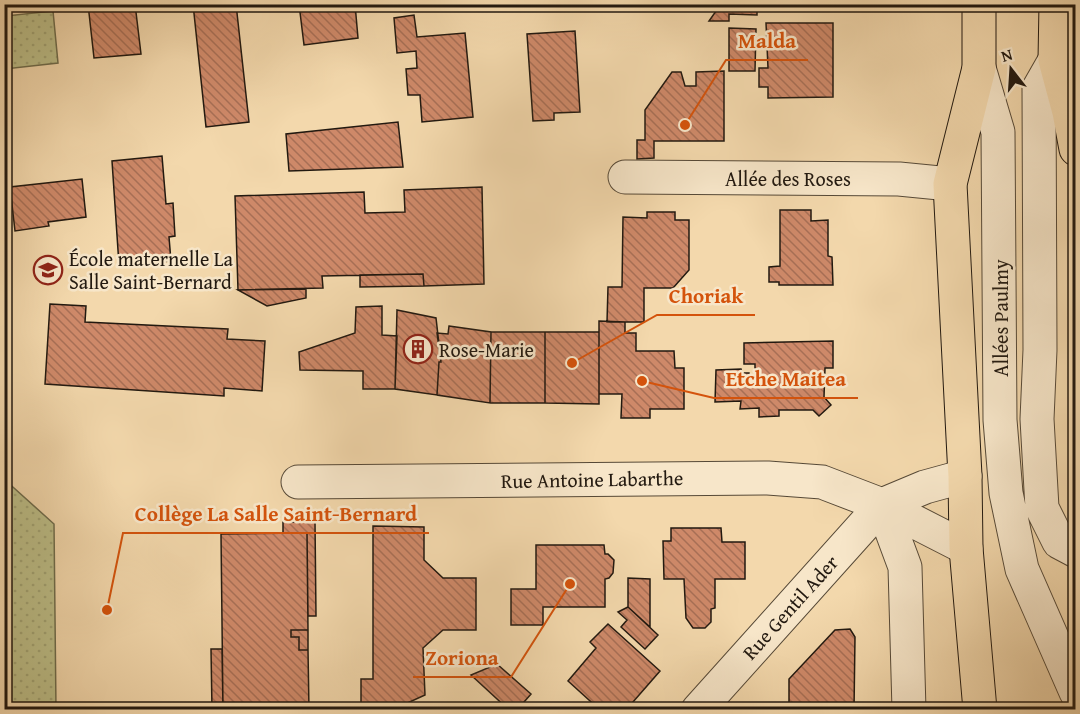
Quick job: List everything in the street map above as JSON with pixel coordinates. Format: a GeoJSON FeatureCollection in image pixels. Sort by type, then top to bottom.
{"type":"FeatureCollection","features":[{"type":"Feature","properties":{"kind":"main road"},"geometry":{"type":"LineString","coordinates":[[979,4],[979,68],[950,184],[965,476],[966,548],[980,710]]}},
{"type":"Feature","properties":{"kind":"main road","name":"Allées Paulmy"},"geometry":{"type":"LineString","coordinates":[[1056,4],[1055,60],[1076,149]]}},
{"type":"Feature","properties":{"kind":"street","name":"Allées Paulmy"},"geometry":{"type":"LineString","coordinates":[[1022,569],[1042,508],[1037,419],[1040,350],[1039,88],[1055,60]]}},
{"type":"Feature","properties":{"kind":"street","name":"Allées Paulmy"},"geometry":{"type":"LineString","coordinates":[[979,68],[998,132],[1000,420],[1006,493],[1022,569],[1076,692]]}},
{"type":"Feature","properties":{"kind":"street","name":"Allée des Roses"},"geometry":{"type":"LineString","coordinates":[[625,177],[899,179],[950,184]]}},
{"type":"Feature","properties":{"kind":"street"},"geometry":{"type":"LineString","coordinates":[[909,710],[905,567],[882,505],[925,487],[965,476]]}},
{"type":"Feature","properties":{"kind":"street","name":"Rue Antoine Labarthe"},"geometry":{"type":"LineString","coordinates":[[298,482],[768,478],[822,482],[882,505],[966,548]]}},
{"type":"Feature","properties":{"kind":"street","name":"Rue Gentil Ader"},"geometry":{"type":"LineString","coordinates":[[698,710],[882,505]]}},
{"type":"Feature","properties":{"kind":"street","name":"Allées Paulmy"},"geometry":{"type":"LineString","coordinates":[[1042,508],[1059,542],[1076,551]]}},
{"type":"Feature","properties":{"kind":"green space"},"geometry":{"type":"Polygon","coordinates":[[[4,5],[6,16],[53,11],[58,63],[5,69],[4,5]]]}},
{"type":"Feature","properties":{"kind":"green space"},"geometry":{"type":"Polygon","coordinates":[[[4,245],[11,353],[5,358],[4,358],[4,245]]]}},
{"type":"Feature","properties":{"kind":"green space"},"geometry":{"type":"Polygon","coordinates":[[[4,479],[54,524],[56,709],[5,709],[4,479]]]}},
{"type":"Feature","properties":{"kind":"building"},"geometry":{"type":"Polygon","coordinates":[[[88,4],[135,4],[141,54],[94,58],[88,4]]]}},
{"type":"Feature","properties":{"kind":"building"},"geometry":{"type":"Polygon","coordinates":[[[193,4],[236,4],[249,122],[206,127],[193,4]]]}},
{"type":"Feature","properties":{"kind":"building"},"geometry":{"type":"Polygon","coordinates":[[[299,4],[355,4],[358,38],[304,45],[299,4]]]}},
{"type":"Feature","properties":{"kind":"building"},"geometry":{"type":"Polygon","coordinates":[[[721,4],[757,4],[757,15],[729,14],[729,21],[709,21],[721,4]]]}},
{"type":"Feature","properties":{"kind":"building"},"geometry":{"type":"Polygon","coordinates":[[[414,15],[417,37],[465,33],[473,117],[422,122],[420,95],[408,95],[406,69],[417,68],[416,51],[397,53],[394,18],[414,15]]]}},
{"type":"Feature","properties":{"kind":"building"},"geometry":{"type":"Polygon","coordinates":[[[766,23],[833,23],[833,97],[768,98],[768,87],[759,87],[759,68],[768,68],[766,23]]]}},
{"type":"Feature","properties":{"kind":"building"},"geometry":{"type":"Polygon","coordinates":[[[729,28],[756,29],[755,71],[729,71],[729,28]]]}},
{"type":"Feature","properties":{"kind":"building"},"geometry":{"type":"Polygon","coordinates":[[[575,31],[580,112],[554,113],[554,120],[533,121],[527,34],[575,31]]]}},
{"type":"Feature","properties":{"kind":"building"},"geometry":{"type":"Polygon","coordinates":[[[724,71],[724,141],[654,141],[654,158],[637,159],[637,140],[645,140],[645,110],[672,72],[681,72],[685,86],[696,86],[696,72],[724,71]]]}},
{"type":"Feature","properties":{"kind":"building"},"geometry":{"type":"Polygon","coordinates":[[[398,122],[403,167],[289,171],[286,134],[398,122]]]}},
{"type":"Feature","properties":{"kind":"building"},"geometry":{"type":"Polygon","coordinates":[[[162,156],[166,204],[173,203],[175,236],[169,237],[171,261],[119,265],[112,161],[162,156]]]}},
{"type":"Feature","properties":{"kind":"building"},"geometry":{"type":"Polygon","coordinates":[[[82,179],[86,217],[48,222],[49,226],[15,231],[10,187],[82,179]]]}},
{"type":"Feature","properties":{"kind":"building"},"geometry":{"type":"Polygon","coordinates":[[[482,187],[484,284],[424,286],[423,274],[322,276],[323,288],[238,290],[235,196],[364,192],[365,213],[405,212],[404,190],[482,187]]]}},
{"type":"Feature","properties":{"kind":"building"},"geometry":{"type":"Polygon","coordinates":[[[780,210],[811,210],[811,221],[828,220],[828,256],[832,257],[833,285],[779,285],[779,282],[769,282],[769,267],[780,266],[780,210]]]}},
{"type":"Feature","properties":{"kind":"building"},"geometry":{"type":"Polygon","coordinates":[[[647,212],[675,212],[675,220],[689,220],[689,270],[673,288],[644,288],[644,322],[607,322],[608,287],[622,287],[623,217],[647,218],[647,212]]]}},
{"type":"Feature","properties":{"kind":"building"},"geometry":{"type":"Polygon","coordinates":[[[423,274],[424,286],[360,287],[360,275],[423,274]]]}},
{"type":"Feature","properties":{"kind":"building"},"geometry":{"type":"Polygon","coordinates":[[[306,289],[306,298],[267,306],[238,290],[306,289]]]}},
{"type":"Feature","properties":{"kind":"building"},"geometry":{"type":"Polygon","coordinates":[[[50,304],[86,306],[85,322],[228,329],[227,339],[265,341],[262,391],[224,388],[224,396],[45,384],[50,304]]]}},
{"type":"Feature","properties":{"kind":"building"},"geometry":{"type":"Polygon","coordinates":[[[382,306],[382,335],[397,336],[395,389],[363,389],[363,371],[300,370],[299,352],[355,333],[356,307],[382,306]]]}},
{"type":"Feature","properties":{"kind":"building","name":"Rose-Marie"},"geometry":{"type":"Polygon","coordinates":[[[397,310],[436,318],[441,362],[439,362],[437,395],[395,389],[397,310]]]}},
{"type":"Feature","properties":{"kind":"building"},"geometry":{"type":"Polygon","coordinates":[[[599,321],[625,322],[625,333],[636,333],[636,351],[674,351],[675,368],[684,368],[684,409],[650,409],[650,418],[621,418],[622,394],[599,394],[599,321]]]}},
{"type":"Feature","properties":{"kind":"building"},"geometry":{"type":"Polygon","coordinates":[[[449,326],[491,332],[490,403],[437,395],[439,362],[441,362],[437,333],[448,334],[449,326]]]}},
{"type":"Feature","properties":{"kind":"building"},"geometry":{"type":"Polygon","coordinates":[[[491,332],[545,332],[545,403],[490,403],[491,332]]]}},
{"type":"Feature","properties":{"kind":"building"},"geometry":{"type":"Polygon","coordinates":[[[545,332],[599,332],[599,404],[545,403],[545,332]]]}},
{"type":"Feature","properties":{"kind":"building"},"geometry":{"type":"Polygon","coordinates":[[[833,341],[833,368],[825,368],[824,397],[831,405],[819,416],[813,410],[779,410],[779,416],[759,417],[759,408],[740,409],[741,401],[715,402],[716,370],[741,369],[742,373],[749,373],[750,383],[755,382],[755,364],[744,364],[744,343],[833,341]]]}},
{"type":"Feature","properties":{"kind":"building"},"geometry":{"type":"Polygon","coordinates":[[[283,522],[315,522],[316,616],[308,616],[307,533],[283,533],[283,522]]]}},
{"type":"Feature","properties":{"kind":"building"},"geometry":{"type":"Polygon","coordinates":[[[373,526],[424,527],[424,560],[443,578],[476,578],[476,630],[443,630],[423,648],[425,695],[392,710],[361,710],[361,679],[373,679],[373,526]]]}},
{"type":"Feature","properties":{"kind":"building"},"geometry":{"type":"Polygon","coordinates":[[[671,528],[721,528],[722,542],[745,542],[745,579],[715,579],[715,608],[711,609],[711,622],[705,628],[693,628],[686,618],[684,579],[664,579],[663,541],[671,541],[671,528]]]}},
{"type":"Feature","properties":{"kind":"building"},"geometry":{"type":"Polygon","coordinates":[[[307,533],[308,630],[291,630],[291,637],[299,637],[299,650],[308,650],[309,710],[223,710],[221,534],[307,533]]]}},
{"type":"Feature","properties":{"kind":"building"},"geometry":{"type":"Polygon","coordinates":[[[536,545],[604,545],[605,554],[614,560],[613,573],[605,579],[605,607],[543,607],[543,625],[511,625],[511,589],[536,589],[536,545]]]}},
{"type":"Feature","properties":{"kind":"building"},"geometry":{"type":"Polygon","coordinates":[[[628,578],[650,579],[650,627],[628,607],[628,578]]]}},
{"type":"Feature","properties":{"kind":"building"},"geometry":{"type":"Polygon","coordinates":[[[628,607],[658,635],[645,649],[621,627],[627,620],[618,612],[628,607]]]}},
{"type":"Feature","properties":{"kind":"building"},"geometry":{"type":"Polygon","coordinates":[[[608,624],[660,671],[626,710],[600,710],[568,681],[596,648],[590,642],[608,624]]]}},
{"type":"Feature","properties":{"kind":"building"},"geometry":{"type":"Polygon","coordinates":[[[850,629],[855,637],[854,710],[780,710],[780,706],[789,705],[789,679],[835,630],[850,629]]]}},
{"type":"Feature","properties":{"kind":"building"},"geometry":{"type":"Polygon","coordinates":[[[291,630],[308,630],[308,650],[299,650],[299,637],[291,637],[291,630]]]}},
{"type":"Feature","properties":{"kind":"building"},"geometry":{"type":"Polygon","coordinates":[[[211,649],[222,649],[223,710],[212,710],[211,649]]]}},
{"type":"Feature","properties":{"kind":"building"},"geometry":{"type":"Polygon","coordinates":[[[497,664],[531,694],[517,710],[509,710],[471,675],[497,664]]]}},
{"type":"Feature","properties":{"kind":"place","name":"Malda"},"geometry":{"type":"Point","coordinates":[685,125]}},
{"type":"Feature","properties":{"kind":"place","name":"École maternelle La Salle Saint-Bernard"},"geometry":{"type":"Point","coordinates":[48,270]}},
{"type":"Feature","properties":{"kind":"place","name":"Rose-Marie"},"geometry":{"type":"Point","coordinates":[418,349]}},
{"type":"Feature","properties":{"kind":"place","name":"Choriak"},"geometry":{"type":"Point","coordinates":[572,363]}},
{"type":"Feature","properties":{"kind":"place","name":"Etche Maitea"},"geometry":{"type":"Point","coordinates":[642,381]}},
{"type":"Feature","properties":{"kind":"place","name":"Zoriona"},"geometry":{"type":"Point","coordinates":[570,584]}},
{"type":"Feature","properties":{"kind":"place","name":"Collège La Salle Saint-Bernard"},"geometry":{"type":"Point","coordinates":[107,610]}}]}
